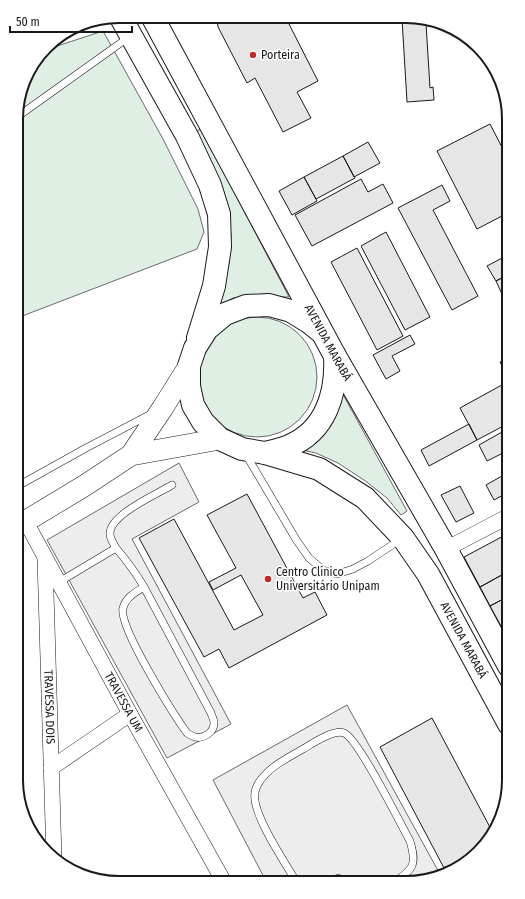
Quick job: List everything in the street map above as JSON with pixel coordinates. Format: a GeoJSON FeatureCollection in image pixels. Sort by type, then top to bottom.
{"type":"FeatureCollection","features":[{"type":"Feature","properties":{"kind":"main road"},"geometry":{"type":"LineString","coordinates":[[124,23],[187,136],[210,185],[219,214],[220,247],[214,286],[192,357],[188,386],[193,405],[203,422],[220,439]]}},
{"type":"Feature","properties":{"kind":"main road","name":"AVENIDA MARABÁ"},"geometry":{"type":"LineString","coordinates":[[156,23],[335,356],[446,549],[502,653]]}},
{"type":"Feature","properties":{"kind":"main road"},"geometry":{"type":"LineString","coordinates":[[192,357],[207,328],[225,314],[246,306],[269,305],[291,311],[323,333]]}},
{"type":"Feature","properties":{"kind":"main road"},"geometry":{"type":"LineString","coordinates":[[265,453],[290,446],[311,432],[326,413],[336,373],[335,356]]}},
{"type":"Feature","properties":{"kind":"main road","name":"AVENIDA MARABÁ"},"geometry":{"type":"LineString","coordinates":[[220,439],[242,449],[265,453],[318,469],[365,498],[403,538],[428,574],[502,711]]}},
{"type":"Feature","properties":{"kind":"street"},"geometry":{"type":"LineString","coordinates":[[23,523],[84,486],[131,455],[162,409],[192,357]]}},
{"type":"Feature","properties":{"kind":"street"},"geometry":{"type":"LineString","coordinates":[[131,455],[220,439]]}},
{"type":"Feature","properties":{"kind":"street"},"geometry":{"type":"LineString","coordinates":[[446,549],[502,520]]}},
{"type":"Feature","properties":{"kind":"street","name":"TRAVESSA UM"},"geometry":{"type":"LineString","coordinates":[[23,527],[45,556],[130,714],[221,876]]}},
{"type":"Feature","properties":{"kind":"street","name":"TRAVESSA DOIS"},"geometry":{"type":"LineString","coordinates":[[45,556],[54,850]]}},
{"type":"Feature","properties":{"kind":"street"},"geometry":{"type":"LineString","coordinates":[[51,768],[130,714]]}},
{"type":"Feature","properties":{"kind":"lane"},"geometry":{"type":"LineString","coordinates":[[24,112],[131,36]]}},
{"type":"Feature","properties":{"kind":"lane"},"geometry":{"type":"LineString","coordinates":[[23,483],[118,430],[162,409]]}},
{"type":"Feature","properties":{"kind":"lane"},"geometry":{"type":"LineString","coordinates":[[242,449],[297,542],[309,558],[323,570],[337,574],[352,570],[403,538]]}},
{"type":"Feature","properties":{"kind":"lane"},"geometry":{"type":"LineString","coordinates":[[144,587],[132,595],[123,608],[123,618],[126,629],[136,650],[187,733],[194,737],[200,738],[207,735],[212,730],[214,723],[211,714],[144,587],[130,564],[116,548],[110,536],[111,529],[120,516],[172,485]]}},
{"type":"Feature","properties":{"kind":"lane"},"geometry":{"type":"LineString","coordinates":[[59,582],[116,548]]}},
{"type":"Feature","properties":{"kind":"lane"},"geometry":{"type":"LineString","coordinates":[[293,876],[256,809],[255,793],[262,778],[275,766],[325,736],[337,732],[344,733],[355,743],[410,841],[413,853],[413,864],[407,874],[404,876]]}},
{"type":"Feature","properties":{"kind":"green space"},"geometry":{"type":"Polygon","coordinates":[[[103,31],[163,139],[198,209],[204,232],[197,249],[23,316],[24,106],[26,94],[33,76],[43,60],[57,46],[103,31]]]}},
{"type":"Feature","properties":{"kind":"green space"},"geometry":{"type":"Polygon","coordinates":[[[201,129],[289,297],[233,298],[213,310],[222,288],[229,264],[231,235],[226,204],[195,132],[201,129]]]}},
{"type":"Feature","properties":{"kind":"green space"},"geometry":{"type":"Polygon","coordinates":[[[257,317],[269,318],[280,322],[290,327],[299,335],[307,344],[312,354],[316,365],[316,389],[312,400],[307,410],[299,419],[290,427],[280,432],[269,436],[257,437],[245,436],[234,432],[224,427],[215,419],[207,410],[202,400],[198,389],[197,377],[198,365],[202,354],[207,344],[215,335],[224,327],[234,322],[245,318],[257,317]]]}},
{"type":"Feature","properties":{"kind":"green space"},"geometry":{"type":"Polygon","coordinates":[[[340,389],[407,511],[401,515],[387,498],[364,480],[338,463],[316,453],[297,449],[340,389]]]}},
{"type":"Feature","properties":{"kind":"shaded area"},"geometry":{"type":"Polygon","coordinates":[[[179,463],[199,502],[132,539],[231,724],[167,758],[47,540],[179,463]]]}},
{"type":"Feature","properties":{"kind":"shaded area"},"geometry":{"type":"Polygon","coordinates":[[[347,705],[438,871],[406,876],[263,876],[213,780],[347,705]]]}},
{"type":"Feature","properties":{"kind":"building"},"geometry":{"type":"Polygon","coordinates":[[[218,23],[291,23],[289,24],[318,81],[297,92],[311,118],[283,132],[255,78],[247,83],[218,27],[218,23]]]}},
{"type":"Feature","properties":{"kind":"building"},"geometry":{"type":"Polygon","coordinates":[[[402,23],[426,25],[430,88],[433,87],[434,100],[407,102],[402,23]]]}},
{"type":"Feature","properties":{"kind":"building"},"geometry":{"type":"Polygon","coordinates":[[[490,124],[502,147],[502,216],[477,229],[437,151],[490,124]]]}},
{"type":"Feature","properties":{"kind":"building"},"geometry":{"type":"Polygon","coordinates":[[[368,142],[380,163],[354,177],[343,156],[368,142]]]}},
{"type":"Feature","properties":{"kind":"building"},"geometry":{"type":"Polygon","coordinates":[[[343,156],[355,178],[316,199],[304,177],[343,156]]]}},
{"type":"Feature","properties":{"kind":"building"},"geometry":{"type":"Polygon","coordinates":[[[304,177],[317,201],[292,215],[279,191],[304,177]]]}},
{"type":"Feature","properties":{"kind":"building"},"geometry":{"type":"Polygon","coordinates":[[[361,179],[368,192],[383,184],[393,203],[312,246],[295,215],[361,179]]]}},
{"type":"Feature","properties":{"kind":"building"},"geometry":{"type":"Polygon","coordinates":[[[442,185],[450,201],[433,210],[478,296],[452,310],[398,208],[442,185]]]}},
{"type":"Feature","properties":{"kind":"building"},"geometry":{"type":"Polygon","coordinates":[[[386,232],[430,317],[405,330],[361,246],[386,232]]]}},
{"type":"Feature","properties":{"kind":"building"},"geometry":{"type":"Polygon","coordinates":[[[357,248],[403,336],[377,350],[331,262],[357,248]]]}},
{"type":"Feature","properties":{"kind":"building"},"geometry":{"type":"Polygon","coordinates":[[[502,258],[502,278],[496,281],[487,266],[502,258]]]}},
{"type":"Feature","properties":{"kind":"building"},"geometry":{"type":"Polygon","coordinates":[[[502,278],[502,292],[501,292],[496,281],[502,278]]]}},
{"type":"Feature","properties":{"kind":"building"},"geometry":{"type":"Polygon","coordinates":[[[410,335],[415,344],[392,356],[400,371],[386,379],[373,355],[410,335]]]}},
{"type":"Feature","properties":{"kind":"building"},"geometry":{"type":"Polygon","coordinates":[[[502,385],[502,427],[477,440],[460,408],[502,385]]]}},
{"type":"Feature","properties":{"kind":"building"},"geometry":{"type":"Polygon","coordinates":[[[469,424],[477,440],[429,466],[421,450],[469,424]]]}},
{"type":"Feature","properties":{"kind":"building"},"geometry":{"type":"Polygon","coordinates":[[[502,432],[502,454],[487,461],[479,445],[502,432]]]}},
{"type":"Feature","properties":{"kind":"building"},"geometry":{"type":"Polygon","coordinates":[[[502,476],[502,496],[494,500],[486,485],[502,476]]]}},
{"type":"Feature","properties":{"kind":"building"},"geometry":{"type":"Polygon","coordinates":[[[460,486],[474,513],[456,522],[441,495],[460,486]]]}},
{"type":"Feature","properties":{"kind":"building","name":"Centro Clínico Universitário Unipam"},"geometry":{"type":"Polygon","coordinates":[[[247,494],[303,598],[315,592],[327,615],[229,668],[219,649],[204,657],[139,538],[174,519],[234,630],[263,615],[241,575],[213,590],[209,582],[236,568],[207,515],[247,494]]]}},
{"type":"Feature","properties":{"kind":"building"},"geometry":{"type":"Polygon","coordinates":[[[502,537],[502,575],[480,587],[464,557],[502,537]]]}},
{"type":"Feature","properties":{"kind":"building"},"geometry":{"type":"Polygon","coordinates":[[[502,575],[502,600],[490,606],[480,587],[502,575]]]}},
{"type":"Feature","properties":{"kind":"building"},"geometry":{"type":"Polygon","coordinates":[[[502,600],[502,628],[490,606],[502,600]]]}},
{"type":"Feature","properties":{"kind":"building"},"geometry":{"type":"Polygon","coordinates":[[[432,718],[490,827],[478,843],[465,856],[444,868],[380,747],[432,718]]]}},
{"type":"Feature","properties":{"kind":"place","name":"Porteira"},"geometry":{"type":"Point","coordinates":[253,55]}},
{"type":"Feature","properties":{"kind":"place","name":"Centro Clínico Universitário Unipam"},"geometry":{"type":"Point","coordinates":[268,579]}}]}
